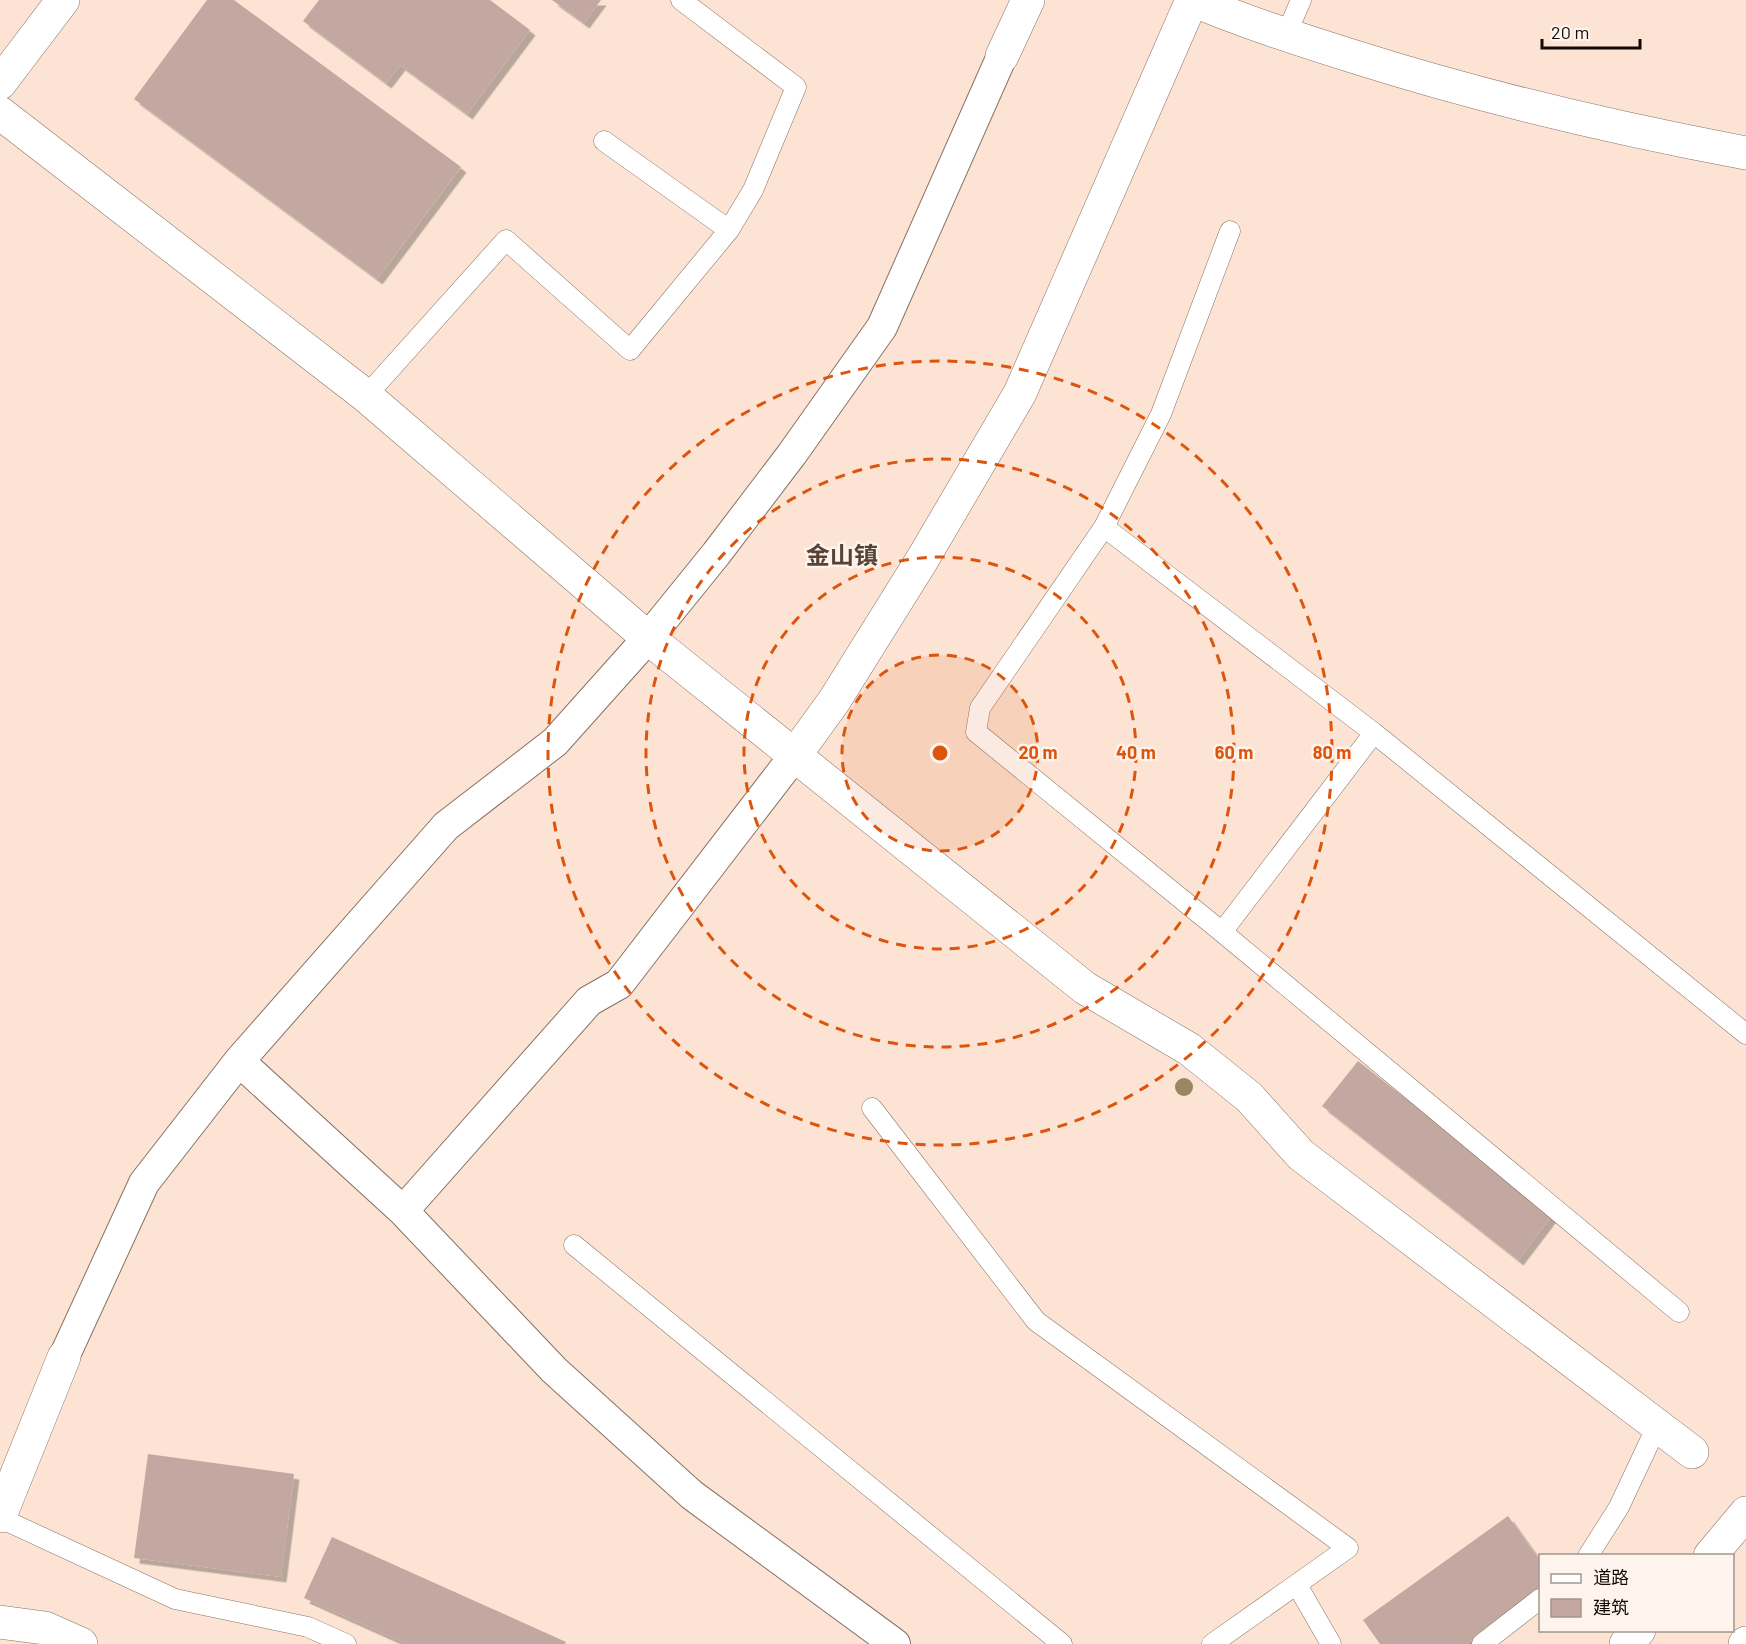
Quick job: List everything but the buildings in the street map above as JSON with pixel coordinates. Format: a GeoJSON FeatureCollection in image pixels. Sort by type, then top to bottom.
{"type":"FeatureCollection","features":[{"type":"Feature","properties":{"kind":"street"},"geometry":{"type":"LineString","coordinates":[[0,83],[63,0]]}},
{"type":"Feature","properties":{"kind":"street"},"geometry":{"type":"LineString","coordinates":[[0,1517],[64,1357],[144,1183],[238,1061],[446,826],[555,742],[648,638],[792,454],[882,327],[1028,0]]}},
{"type":"Feature","properties":{"kind":"street"},"geometry":{"type":"LineString","coordinates":[[403,1211],[589,1001],[619,984],[795,755],[834,700],[922,560],[1020,393],[1193,0],[1286,35],[1416,76],[1523,105],[1657,136],[1746,153]]}},
{"type":"Feature","properties":{"kind":"street"},"geometry":{"type":"LineString","coordinates":[[0,114],[366,396],[648,638],[1085,988],[1189,1049],[1249,1097],[1301,1155],[1692,1452]]}},
{"type":"Feature","properties":{"kind":"street"},"geometry":{"type":"LineString","coordinates":[[238,1061],[403,1211],[554,1370],[692,1495],[895,1644]]}},
{"type":"Feature","properties":{"kind":"street"},"geometry":{"type":"LineString","coordinates":[[1712,1554],[1746,1513]]}},
{"type":"Feature","properties":{"kind":"street"},"geometry":{"type":"LineString","coordinates":[[0,1622],[45,1628],[81,1644]]}},
{"type":"Feature","properties":{"kind":"street"},"geometry":{"type":"LineString","coordinates":[[1626,1644],[1637,1632]]}},
{"type":"Feature","properties":{"kind":"lane"},"geometry":{"type":"LineString","coordinates":[[366,396],[507,240],[630,350],[729,230],[753,190],[796,87],[681,0]]}},
{"type":"Feature","properties":{"kind":"lane"},"geometry":{"type":"LineString","coordinates":[[1286,35],[1301,0]]}},
{"type":"Feature","properties":{"kind":"lane"},"geometry":{"type":"LineString","coordinates":[[604,141],[729,230]]}},
{"type":"Feature","properties":{"kind":"lane"},"geometry":{"type":"LineString","coordinates":[[1230,231],[1161,414],[1104,527],[980,708],[976,732],[1222,932],[1678,1312]]}},
{"type":"Feature","properties":{"kind":"lane"},"geometry":{"type":"LineString","coordinates":[[1104,527],[1374,733],[1746,1034]]}},
{"type":"Feature","properties":{"kind":"lane"},"geometry":{"type":"LineString","coordinates":[[1222,932],[1374,733]]}},
{"type":"Feature","properties":{"kind":"lane"},"geometry":{"type":"LineString","coordinates":[[872,1108],[1036,1321],[1348,1548],[1212,1644]]}},
{"type":"Feature","properties":{"kind":"lane"},"geometry":{"type":"LineString","coordinates":[[574,1245],[1062,1644]]}},
{"type":"Feature","properties":{"kind":"lane"},"geometry":{"type":"LineString","coordinates":[[1589,1554],[1619,1507],[1657,1426]]}},
{"type":"Feature","properties":{"kind":"lane"},"geometry":{"type":"LineString","coordinates":[[0,1517],[175,1599],[308,1627],[346,1644]]}},
{"type":"Feature","properties":{"kind":"lane"},"geometry":{"type":"LineString","coordinates":[[1297,1585],[1331,1644]]}},
{"type":"Feature","properties":{"kind":"lane"},"geometry":{"type":"LineString","coordinates":[[1482,1644],[1539,1600]]}},
{"type":"Feature","properties":{"kind":"district","name":"金山镇"},"geometry":{"type":"Point","coordinates":[842,556]}}]}
